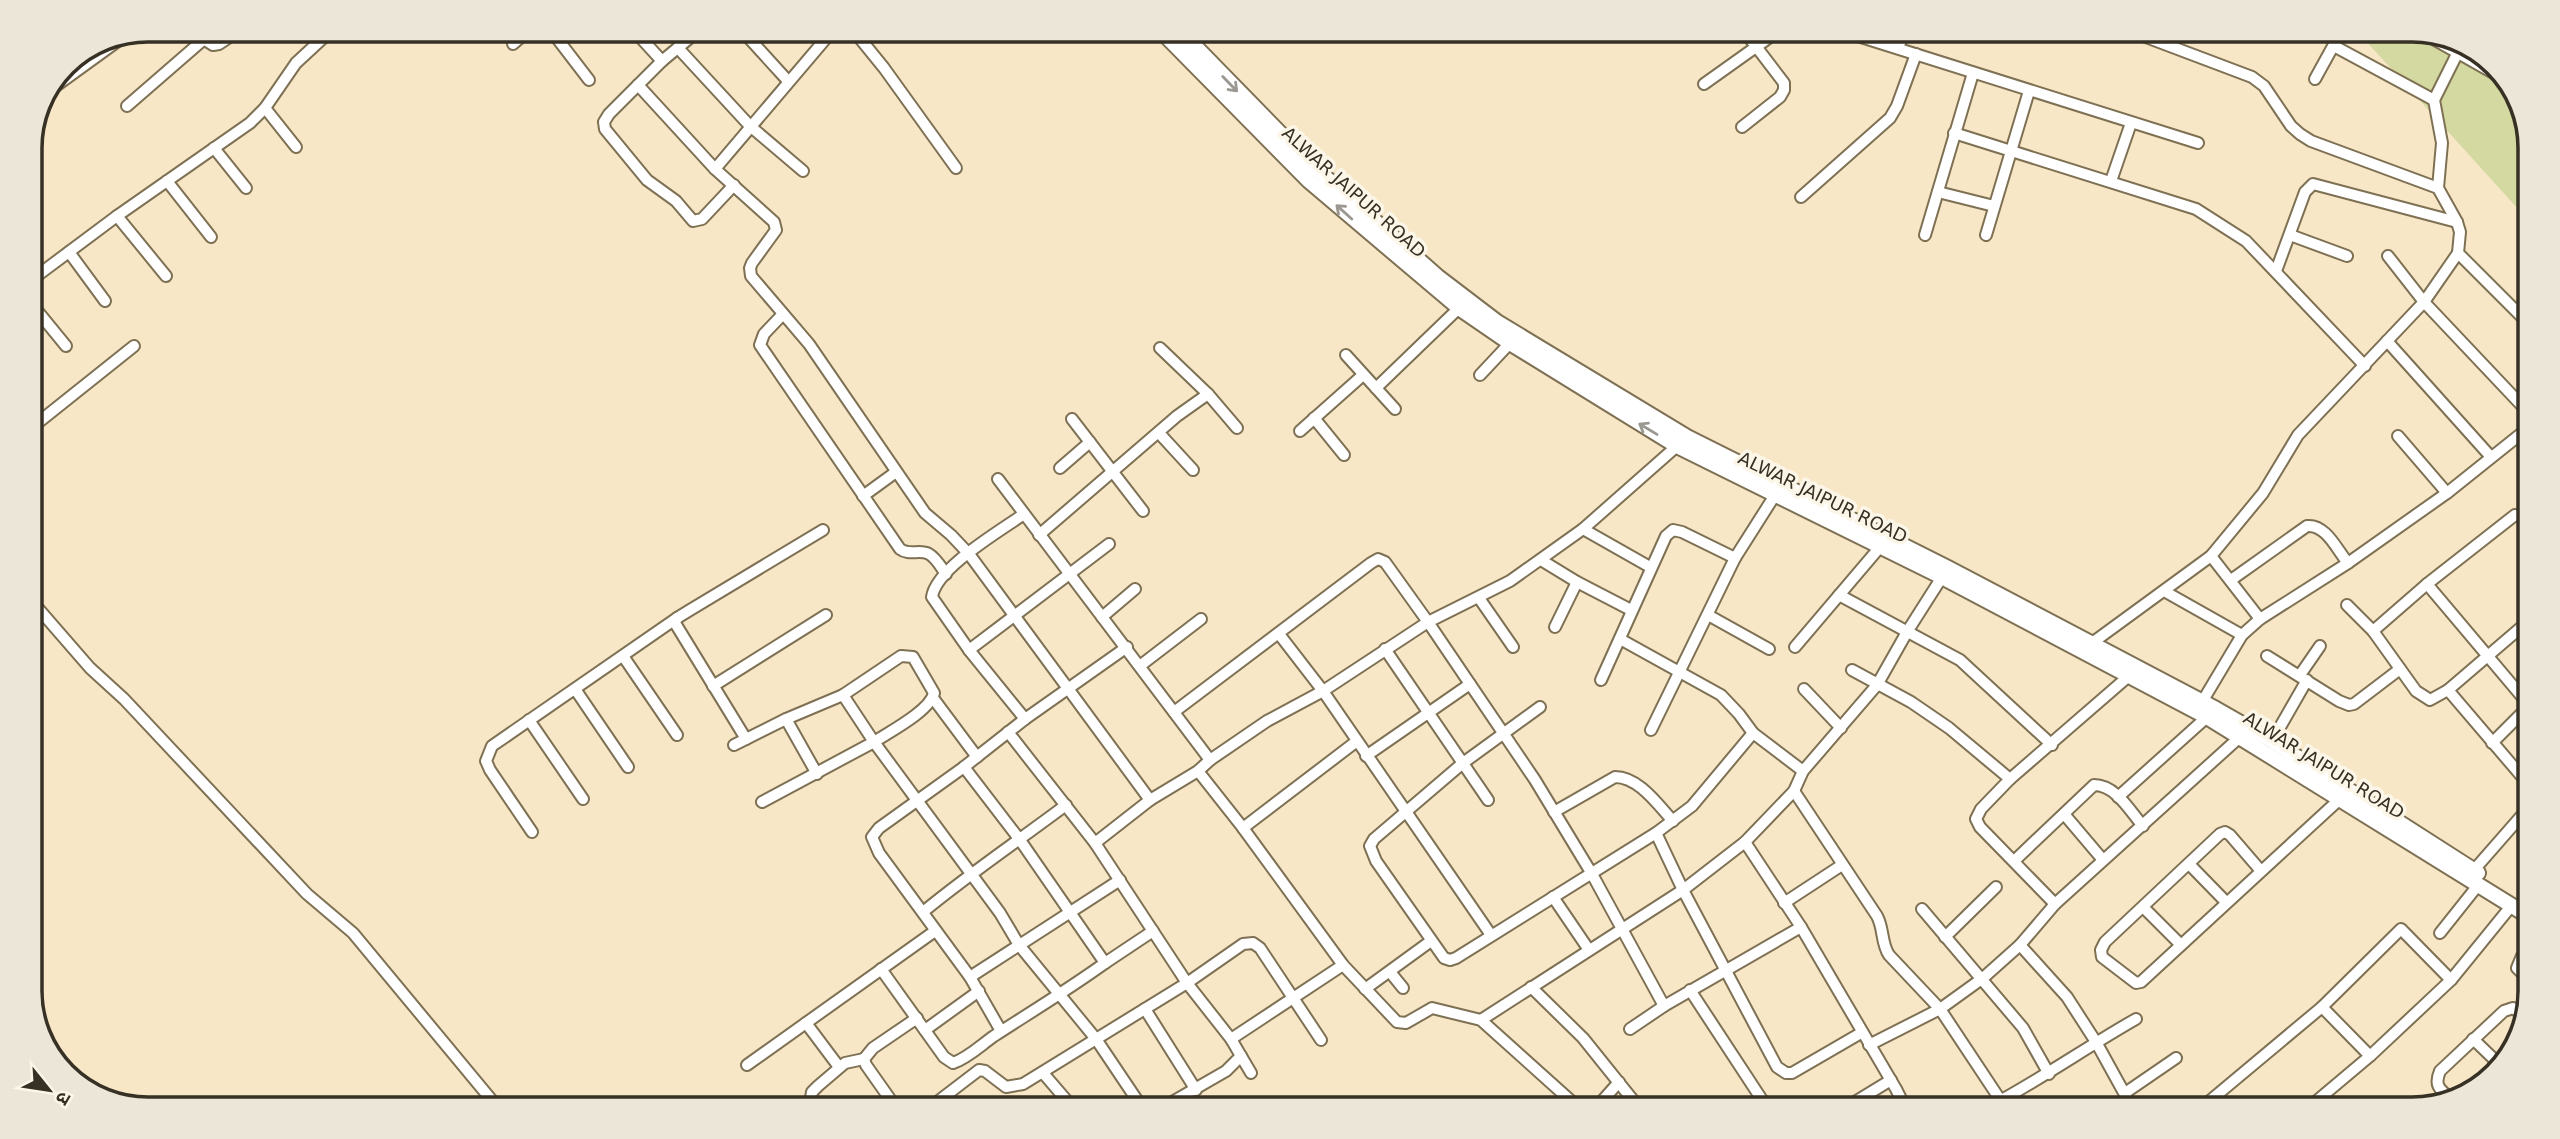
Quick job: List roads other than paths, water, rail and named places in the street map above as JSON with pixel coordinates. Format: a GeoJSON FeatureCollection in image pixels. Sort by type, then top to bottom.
{"type":"FeatureCollection","features":[{"type":"Feature","properties":{"kind":"main road","name":"ALWAR JAIPUR ROAD"},"geometry":{"type":"LineString","coordinates":[[1173,42],[1309,181],[1459,308],[1510,343],[1677,446],[1942,577],[2207,717],[2518,905]]}},
{"type":"Feature","properties":{"kind":"main road","name":"ALWAR JAIPUR ROAD"},"geometry":{"type":"LineString","coordinates":[[1191,42],[1308,162],[1438,277],[1497,321],[1687,437],[2092,643],[2272,741],[2474,870],[2518,905]]}},
{"type":"Feature","properties":{"kind":"street"},"geometry":{"type":"LineString","coordinates":[[127,106],[200,42]]}},
{"type":"Feature","properties":{"kind":"street"},"geometry":{"type":"LineString","coordinates":[[42,272],[250,123],[265,108],[283,78],[319,42]]}},
{"type":"Feature","properties":{"kind":"street"},"geometry":{"type":"LineString","coordinates":[[560,42],[589,80]]}},
{"type":"Feature","properties":{"kind":"street"},"geometry":{"type":"LineString","coordinates":[[645,42],[662,61]]}},
{"type":"Feature","properties":{"kind":"street"},"geometry":{"type":"LineString","coordinates":[[685,42],[662,61],[610,114],[604,122],[605,129],[648,180],[676,201],[693,221],[702,219],[734,185]]}},
{"type":"Feature","properties":{"kind":"street"},"geometry":{"type":"LineString","coordinates":[[753,42],[789,81]]}},
{"type":"Feature","properties":{"kind":"street"},"geometry":{"type":"LineString","coordinates":[[716,169],[820,42]]}},
{"type":"Feature","properties":{"kind":"street"},"geometry":{"type":"LineString","coordinates":[[863,42],[956,167]]}},
{"type":"Feature","properties":{"kind":"street"},"geometry":{"type":"LineString","coordinates":[[1742,127],[1780,97],[1784,90],[1783,83],[1754,42]]}},
{"type":"Feature","properties":{"kind":"street"},"geometry":{"type":"LineString","coordinates":[[1704,84],[1763,42]]}},
{"type":"Feature","properties":{"kind":"street"},"geometry":{"type":"LineString","coordinates":[[1878,42],[2029,92],[2199,143]]}},
{"type":"Feature","properties":{"kind":"street"},"geometry":{"type":"LineString","coordinates":[[1898,48],[1900,42]]}},
{"type":"Feature","properties":{"kind":"street"},"geometry":{"type":"LineString","coordinates":[[2159,42],[2252,77],[2264,86],[2291,126],[2311,141],[2438,188]]}},
{"type":"Feature","properties":{"kind":"street"},"geometry":{"type":"LineString","coordinates":[[2315,79],[2336,42]]}},
{"type":"Feature","properties":{"kind":"street"},"geometry":{"type":"LineString","coordinates":[[2334,46],[2434,100]]}},
{"type":"Feature","properties":{"kind":"street"},"geometry":{"type":"LineString","coordinates":[[678,48],[750,127],[803,171]]}},
{"type":"Feature","properties":{"kind":"street"},"geometry":{"type":"LineString","coordinates":[[69,77],[104,51]]}},
{"type":"Feature","properties":{"kind":"street"},"geometry":{"type":"LineString","coordinates":[[2092,643],[2211,556],[2263,492],[2298,435],[2424,302],[2458,253],[2460,232],[2457,222],[2438,188],[2442,143],[2434,100],[2458,53]]}},
{"type":"Feature","properties":{"kind":"street"},"geometry":{"type":"LineString","coordinates":[[1801,197],[1890,118],[1916,54]]}},
{"type":"Feature","properties":{"kind":"street"},"geometry":{"type":"LineString","coordinates":[[1925,235],[1973,73]]}},
{"type":"Feature","properties":{"kind":"street"},"geometry":{"type":"LineString","coordinates":[[638,85],[716,169],[774,222],[776,230],[750,268],[756,284],[809,344],[925,513],[969,554],[1150,800]]}},
{"type":"Feature","properties":{"kind":"street"},"geometry":{"type":"LineString","coordinates":[[1986,235],[2029,92]]}},
{"type":"Feature","properties":{"kind":"street"},"geometry":{"type":"LineString","coordinates":[[265,108],[296,147]]}},
{"type":"Feature","properties":{"kind":"street"},"geometry":{"type":"LineString","coordinates":[[2111,181],[2131,122]]}},
{"type":"Feature","properties":{"kind":"street"},"geometry":{"type":"LineString","coordinates":[[1954,133],[2196,209],[2246,241],[2365,366]]}},
{"type":"Feature","properties":{"kind":"street"},"geometry":{"type":"LineString","coordinates":[[214,148],[246,188]]}},
{"type":"Feature","properties":{"kind":"street"},"geometry":{"type":"LineString","coordinates":[[167,181],[211,237]]}},
{"type":"Feature","properties":{"kind":"street"},"geometry":{"type":"LineString","coordinates":[[2276,271],[2305,192],[2312,184],[2457,222]]}},
{"type":"Feature","properties":{"kind":"street"},"geometry":{"type":"LineString","coordinates":[[1938,192],[1994,206]]}},
{"type":"Feature","properties":{"kind":"street"},"geometry":{"type":"LineString","coordinates":[[117,216],[166,276]]}},
{"type":"Feature","properties":{"kind":"street"},"geometry":{"type":"LineString","coordinates":[[2290,234],[2347,256]]}},
{"type":"Feature","properties":{"kind":"street"},"geometry":{"type":"LineString","coordinates":[[69,252],[105,301]]}},
{"type":"Feature","properties":{"kind":"street"},"geometry":{"type":"LineString","coordinates":[[2458,253],[2518,313]]}},
{"type":"Feature","properties":{"kind":"street"},"geometry":{"type":"LineString","coordinates":[[2388,257],[2424,302],[2518,401]]}},
{"type":"Feature","properties":{"kind":"street"},"geometry":{"type":"LineString","coordinates":[[1376,388],[1459,308]]}},
{"type":"Feature","properties":{"kind":"street"},"geometry":{"type":"LineString","coordinates":[[783,314],[764,334],[760,345],[900,549],[908,554],[931,555],[946,573]]}},
{"type":"Feature","properties":{"kind":"street"},"geometry":{"type":"LineString","coordinates":[[42,317],[66,346]]}},
{"type":"Feature","properties":{"kind":"street"},"geometry":{"type":"LineString","coordinates":[[2387,341],[2491,457]]}},
{"type":"Feature","properties":{"kind":"street"},"geometry":{"type":"LineString","coordinates":[[1480,375],[1510,343]]}},
{"type":"Feature","properties":{"kind":"street"},"geometry":{"type":"LineString","coordinates":[[42,419],[134,346]]}},
{"type":"Feature","properties":{"kind":"street"},"geometry":{"type":"LineString","coordinates":[[1160,348],[1208,394],[1237,428]]}},
{"type":"Feature","properties":{"kind":"street"},"geometry":{"type":"LineString","coordinates":[[1346,355],[1395,408]]}},
{"type":"Feature","properties":{"kind":"street"},"geometry":{"type":"LineString","coordinates":[[1300,431],[1363,375]]}},
{"type":"Feature","properties":{"kind":"street"},"geometry":{"type":"LineString","coordinates":[[1039,535],[1208,394]]}},
{"type":"Feature","properties":{"kind":"street"},"geometry":{"type":"LineString","coordinates":[[1314,418],[1345,455]]}},
{"type":"Feature","properties":{"kind":"street"},"geometry":{"type":"LineString","coordinates":[[1072,419],[1143,511]]}},
{"type":"Feature","properties":{"kind":"street"},"geometry":{"type":"LineString","coordinates":[[1158,433],[1194,470]]}},
{"type":"Feature","properties":{"kind":"street"},"geometry":{"type":"LineString","coordinates":[[2398,436],[2447,493]]}},
{"type":"Feature","properties":{"kind":"street"},"geometry":{"type":"LineString","coordinates":[[2202,702],[2242,635],[2260,619],[2348,563],[2447,493],[2518,436]]}},
{"type":"Feature","properties":{"kind":"street"},"geometry":{"type":"LineString","coordinates":[[1060,468],[1090,442]]}},
{"type":"Feature","properties":{"kind":"street"},"geometry":{"type":"LineString","coordinates":[[1095,843],[1150,800],[1198,771],[1267,721],[1323,691],[1428,622],[1510,581],[1541,560],[1583,529],[1677,446]]}},
{"type":"Feature","properties":{"kind":"street"},"geometry":{"type":"LineString","coordinates":[[863,496],[896,472]]}},
{"type":"Feature","properties":{"kind":"street"},"geometry":{"type":"LineString","coordinates":[[998,480],[1210,760]]}},
{"type":"Feature","properties":{"kind":"street"},"geometry":{"type":"LineString","coordinates":[[1651,730],[1735,558],[1775,495]]}},
{"type":"Feature","properties":{"kind":"street"},"geometry":{"type":"LineString","coordinates":[[1024,514],[946,573],[933,589],[932,597],[969,650],[1025,719]]}},
{"type":"Feature","properties":{"kind":"street"},"geometry":{"type":"LineString","coordinates":[[2373,631],[2427,584],[2515,515]]}},
{"type":"Feature","properties":{"kind":"street"},"geometry":{"type":"LineString","coordinates":[[2231,580],[2307,526],[2315,525],[2322,530],[2348,563]]}},
{"type":"Feature","properties":{"kind":"street"},"geometry":{"type":"LineString","coordinates":[[1583,529],[1650,568]]}},
{"type":"Feature","properties":{"kind":"street"},"geometry":{"type":"LineString","coordinates":[[532,832],[489,770],[486,761],[492,746],[677,618],[823,530]]}},
{"type":"Feature","properties":{"kind":"street"},"geometry":{"type":"LineString","coordinates":[[1601,680],[1665,536],[1673,530],[1682,532],[1735,558]]}},
{"type":"Feature","properties":{"kind":"street"},"geometry":{"type":"LineString","coordinates":[[969,650],[1109,544]]}},
{"type":"Feature","properties":{"kind":"street"},"geometry":{"type":"LineString","coordinates":[[1795,647],[1880,547]]}},
{"type":"Feature","properties":{"kind":"street"},"geometry":{"type":"LineString","coordinates":[[2211,556],[2260,619]]}},
{"type":"Feature","properties":{"kind":"street"},"geometry":{"type":"LineString","coordinates":[[1174,712],[1378,559],[1385,562],[1554,812],[1664,1006]]}},
{"type":"Feature","properties":{"kind":"street"},"geometry":{"type":"LineString","coordinates":[[1541,560],[1631,610]]}},
{"type":"Feature","properties":{"kind":"street"},"geometry":{"type":"LineString","coordinates":[[1481,1020],[1683,890],[1745,842],[1794,791],[1803,771],[1877,685],[1942,577]]}},
{"type":"Feature","properties":{"kind":"street"},"geometry":{"type":"LineString","coordinates":[[1555,627],[1577,582]]}},
{"type":"Feature","properties":{"kind":"street"},"geometry":{"type":"LineString","coordinates":[[2427,584],[2518,691]]}},
{"type":"Feature","properties":{"kind":"street"},"geometry":{"type":"LineString","coordinates":[[1102,617],[1135,589]]}},
{"type":"Feature","properties":{"kind":"street"},"geometry":{"type":"LineString","coordinates":[[2164,591],[2242,635]]}},
{"type":"Feature","properties":{"kind":"street"},"geometry":{"type":"LineString","coordinates":[[1839,595],[1951,655],[1968,667],[2052,745]]}},
{"type":"Feature","properties":{"kind":"street"},"geometry":{"type":"LineString","coordinates":[[1479,598],[1513,646]]}},
{"type":"Feature","properties":{"kind":"street"},"geometry":{"type":"LineString","coordinates":[[2347,605],[2373,631],[2416,691],[2430,700],[2448,690],[2518,630]]}},
{"type":"Feature","properties":{"kind":"street"},"geometry":{"type":"LineString","coordinates":[[42,613],[90,668],[124,699],[307,894],[353,933],[489,1097]]}},
{"type":"Feature","properties":{"kind":"street"},"geometry":{"type":"LineString","coordinates":[[713,686],[827,615]]}},
{"type":"Feature","properties":{"kind":"street"},"geometry":{"type":"LineString","coordinates":[[1708,615],[1769,649]]}},
{"type":"Feature","properties":{"kind":"street"},"geometry":{"type":"LineString","coordinates":[[677,618],[676,626],[746,739]]}},
{"type":"Feature","properties":{"kind":"street"},"geometry":{"type":"LineString","coordinates":[[1140,665],[1201,619]]}},
{"type":"Feature","properties":{"kind":"street"},"geometry":{"type":"LineString","coordinates":[[1279,634],[1323,691],[1491,935]]}},
{"type":"Feature","properties":{"kind":"street"},"geometry":{"type":"LineString","coordinates":[[1620,639],[1721,695],[1753,733],[1803,771]]}},
{"type":"Feature","properties":{"kind":"street"},"geometry":{"type":"LineString","coordinates":[[2272,741],[2320,646]]}},
{"type":"Feature","properties":{"kind":"street"},"geometry":{"type":"LineString","coordinates":[[1001,1031],[970,977],[879,853],[872,837],[879,828],[1025,719],[1127,647]]}},
{"type":"Feature","properties":{"kind":"street"},"geometry":{"type":"LineString","coordinates":[[1385,649],[1488,800]]}},
{"type":"Feature","properties":{"kind":"street"},"geometry":{"type":"LineString","coordinates":[[623,656],[677,735]]}},
{"type":"Feature","properties":{"kind":"street"},"geometry":{"type":"LineString","coordinates":[[734,745],[786,719],[844,695],[901,656],[912,657],[934,693],[933,698],[919,711],[874,742],[762,802]]}},
{"type":"Feature","properties":{"kind":"street"},"geometry":{"type":"LineString","coordinates":[[2267,656],[2349,705],[2400,669]]}},
{"type":"Feature","properties":{"kind":"street"},"geometry":{"type":"LineString","coordinates":[[1852,670],[1911,702],[1949,728],[2010,779]]}},
{"type":"Feature","properties":{"kind":"street"},"geometry":{"type":"LineString","coordinates":[[2055,904],[1980,827],[1976,819],[1981,809],[2010,779],[2130,675]]}},
{"type":"Feature","properties":{"kind":"street"},"geometry":{"type":"LineString","coordinates":[[1366,756],[1470,684]]}},
{"type":"Feature","properties":{"kind":"street"},"geometry":{"type":"LineString","coordinates":[[575,689],[628,767]]}},
{"type":"Feature","properties":{"kind":"street"},"geometry":{"type":"LineString","coordinates":[[1804,689],[1841,728]]}},
{"type":"Feature","properties":{"kind":"street"},"geometry":{"type":"LineString","coordinates":[[2448,690],[2518,772]]}},
{"type":"Feature","properties":{"kind":"street"},"geometry":{"type":"LineString","coordinates":[[844,695],[874,742],[1000,913],[1019,945],[1096,1039],[1135,1097]]}},
{"type":"Feature","properties":{"kind":"street"},"geometry":{"type":"LineString","coordinates":[[933,698],[977,757]]}},
{"type":"Feature","properties":{"kind":"street"},"geometry":{"type":"LineString","coordinates":[[1540,707],[1463,763],[1374,839],[1370,846],[1376,861],[1444,958],[1450,960],[1657,833],[1692,806],[1753,733]]}},
{"type":"Feature","properties":{"kind":"street"},"geometry":{"type":"LineString","coordinates":[[2118,797],[2207,717]]}},
{"type":"Feature","properties":{"kind":"street"},"geometry":{"type":"LineString","coordinates":[[2492,743],[2518,717]]}},
{"type":"Feature","properties":{"kind":"street"},"geometry":{"type":"LineString","coordinates":[[786,719],[817,774]]}},
{"type":"Feature","properties":{"kind":"street"},"geometry":{"type":"LineString","coordinates":[[529,720],[583,799]]}},
{"type":"Feature","properties":{"kind":"street"},"geometry":{"type":"LineString","coordinates":[[1009,732],[1095,843],[1188,983],[1231,1039],[1251,1073]]}},
{"type":"Feature","properties":{"kind":"street"},"geometry":{"type":"LineString","coordinates":[[1869,1045],[1940,1009],[1983,978],[2020,945],[2055,904],[2241,736]]}},
{"type":"Feature","properties":{"kind":"street"},"geometry":{"type":"LineString","coordinates":[[1243,828],[1357,741]]}},
{"type":"Feature","properties":{"kind":"street"},"geometry":{"type":"LineString","coordinates":[[964,767],[1020,840],[1105,963]]}},
{"type":"Feature","properties":{"kind":"street"},"geometry":{"type":"LineString","coordinates":[[1198,771],[1343,965],[1397,1022],[1402,1024],[1432,1008],[1481,1020],[1567,1097]]}},
{"type":"Feature","properties":{"kind":"street"},"geometry":{"type":"LineString","coordinates":[[1554,812],[1615,777],[1621,777],[1640,788],[1673,821]]}},
{"type":"Feature","properties":{"kind":"street"},"geometry":{"type":"LineString","coordinates":[[2014,861],[2094,785],[2104,785],[2143,826]]}},
{"type":"Feature","properties":{"kind":"street"},"geometry":{"type":"LineString","coordinates":[[1794,791],[1882,925],[1884,947],[1889,955],[1940,1009],[1998,1097]]}},
{"type":"Feature","properties":{"kind":"street"},"geometry":{"type":"LineString","coordinates":[[2261,871],[2225,832],[2220,834],[2105,942],[2101,950],[2102,957],[2136,983],[2141,982],[2341,798]]}},
{"type":"Feature","properties":{"kind":"street"},"geometry":{"type":"LineString","coordinates":[[923,912],[970,873],[1066,805]]}},
{"type":"Feature","properties":{"kind":"street"},"geometry":{"type":"LineString","coordinates":[[2064,814],[2103,860]]}},
{"type":"Feature","properties":{"kind":"street"},"geometry":{"type":"LineString","coordinates":[[2474,870],[2518,820]]}},
{"type":"Feature","properties":{"kind":"street"},"geometry":{"type":"LineString","coordinates":[[1657,833],[1683,890],[1777,1067],[1786,1073],[1792,1073],[1861,1033]]}},
{"type":"Feature","properties":{"kind":"street"},"geometry":{"type":"LineString","coordinates":[[1745,842],[1801,927],[1900,1097]]}},
{"type":"Feature","properties":{"kind":"street"},"geometry":{"type":"LineString","coordinates":[[2189,864],[2226,902]]}},
{"type":"Feature","properties":{"kind":"street"},"geometry":{"type":"LineString","coordinates":[[1784,903],[1842,865]]}},
{"type":"Feature","properties":{"kind":"street"},"geometry":{"type":"LineString","coordinates":[[970,977],[1120,880]]}},
{"type":"Feature","properties":{"kind":"street"},"geometry":{"type":"LineString","coordinates":[[2440,933],[2479,884]]}},
{"type":"Feature","properties":{"kind":"street"},"geometry":{"type":"LineString","coordinates":[[1945,937],[1996,887]]}},
{"type":"Feature","properties":{"kind":"street"},"geometry":{"type":"LineString","coordinates":[[1553,897],[1589,950]]}},
{"type":"Feature","properties":{"kind":"street"},"geometry":{"type":"LineString","coordinates":[[2143,907],[2181,945]]}},
{"type":"Feature","properties":{"kind":"street"},"geometry":{"type":"LineString","coordinates":[[2321,1097],[2370,1056],[2451,980],[2518,907]]}},
{"type":"Feature","properties":{"kind":"street"},"geometry":{"type":"LineString","coordinates":[[1922,909],[1983,978],[2022,1028],[2049,1074]]}},
{"type":"Feature","properties":{"kind":"street"},"geometry":{"type":"LineString","coordinates":[[1630,1029],[1690,990],[1801,927]]}},
{"type":"Feature","properties":{"kind":"street"},"geometry":{"type":"LineString","coordinates":[[2214,1097],[2322,1007],[2401,929],[2451,980]]}},
{"type":"Feature","properties":{"kind":"street"},"geometry":{"type":"LineString","coordinates":[[747,1065],[935,931]]}},
{"type":"Feature","properties":{"kind":"street"},"geometry":{"type":"LineString","coordinates":[[881,969],[944,1057],[953,1063],[1060,995],[1153,931]]}},
{"type":"Feature","properties":{"kind":"street"},"geometry":{"type":"LineString","coordinates":[[1365,989],[1431,941]]}},
{"type":"Feature","properties":{"kind":"street"},"geometry":{"type":"LineString","coordinates":[[944,1097],[979,1070],[1011,1088],[1043,1073],[1188,983],[1243,944],[1253,943],[1260,948],[1321,1040]]}},
{"type":"Feature","properties":{"kind":"street"},"geometry":{"type":"LineString","coordinates":[[2020,945],[2067,996],[2127,1097]]}},
{"type":"Feature","properties":{"kind":"street"},"geometry":{"type":"LineString","coordinates":[[1231,1039],[1343,965]]}},
{"type":"Feature","properties":{"kind":"street"},"geometry":{"type":"LineString","coordinates":[[1390,972],[1403,988]]}},
{"type":"Feature","properties":{"kind":"street"},"geometry":{"type":"LineString","coordinates":[[1531,987],[1583,1038],[1631,1097]]}},
{"type":"Feature","properties":{"kind":"street"},"geometry":{"type":"LineString","coordinates":[[1690,990],[1760,1097]]}},
{"type":"Feature","properties":{"kind":"street"},"geometry":{"type":"LineString","coordinates":[[925,1030],[979,991]]}},
{"type":"Feature","properties":{"kind":"street"},"geometry":{"type":"LineString","coordinates":[[2322,1007],[2370,1056]]}},
{"type":"Feature","properties":{"kind":"street"},"geometry":{"type":"LineString","coordinates":[[2443,1092],[2437,1086],[2436,1080],[2440,1071],[2504,1011],[2513,1008],[2516,1010]]}},
{"type":"Feature","properties":{"kind":"street"},"geometry":{"type":"LineString","coordinates":[[1145,1009],[1196,1090]]}},
{"type":"Feature","properties":{"kind":"street"},"geometry":{"type":"LineString","coordinates":[[811,1097],[812,1092],[839,1067],[864,1059],[873,1048],[916,1018]]}},
{"type":"Feature","properties":{"kind":"street"},"geometry":{"type":"LineString","coordinates":[[2008,1097],[2136,1019]]}},
{"type":"Feature","properties":{"kind":"street"},"geometry":{"type":"LineString","coordinates":[[806,1023],[839,1067]]}},
{"type":"Feature","properties":{"kind":"street"},"geometry":{"type":"LineString","coordinates":[[2473,1040],[2493,1059]]}},
{"type":"Feature","properties":{"kind":"street"},"geometry":{"type":"LineString","coordinates":[[1183,1097],[1226,1070],[1241,1056]]}},
{"type":"Feature","properties":{"kind":"street"},"geometry":{"type":"LineString","coordinates":[[2125,1093],[2176,1058]]}},
{"type":"Feature","properties":{"kind":"street"},"geometry":{"type":"LineString","coordinates":[[864,1059],[889,1097]]}},
{"type":"Feature","properties":{"kind":"street"},"geometry":{"type":"LineString","coordinates":[[1043,1073],[1064,1097]]}},
{"type":"Feature","properties":{"kind":"street"},"geometry":{"type":"LineString","coordinates":[[1863,1097],[1891,1080]]}},
{"type":"Feature","properties":{"kind":"street"},"geometry":{"type":"LineString","coordinates":[[1606,1097],[1619,1082]]}}]}
